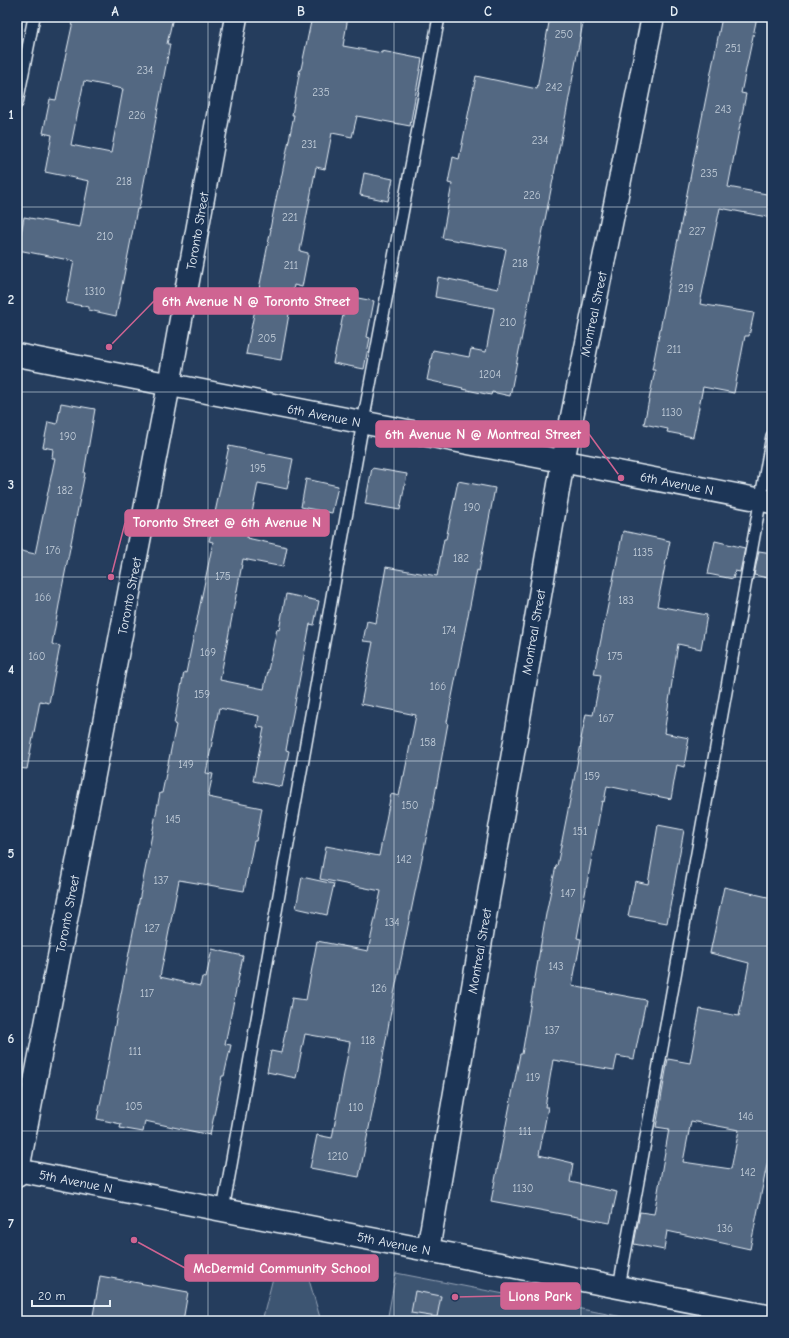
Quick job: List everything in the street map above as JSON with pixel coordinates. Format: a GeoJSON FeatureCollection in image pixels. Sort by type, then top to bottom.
{"type":"FeatureCollection","features":[{"type":"Feature","properties":{"kind":"street","name":"Toronto Street"},"geometry":{"type":"LineString","coordinates":[[17,1171],[169,385],[236,17]]}},
{"type":"Feature","properties":{"kind":"street","name":"Montreal Street"},"geometry":{"type":"LineString","coordinates":[[428,1250],[562,461],[653,17]]}},
{"type":"Feature","properties":{"kind":"street","name":"6th Avenue N"},"geometry":{"type":"LineString","coordinates":[[17,356],[766,501]]}},
{"type":"Feature","properties":{"kind":"street","name":"5th Avenue N"},"geometry":{"type":"LineString","coordinates":[[17,1171],[772,1317]]}},
{"type":"Feature","properties":{"kind":"lane"},"geometry":{"type":"LineString","coordinates":[[17,103],[34,17]]}},
{"type":"Feature","properties":{"kind":"lane"},"geometry":{"type":"LineString","coordinates":[[223,1210],[363,422],[439,17]]}},
{"type":"Feature","properties":{"kind":"lane"},"geometry":{"type":"LineString","coordinates":[[619,1287],[766,501],[772,436]]}},
{"type":"Feature","properties":{"kind":"shaded area"},"geometry":{"type":"Polygon","coordinates":[[[276,1266],[307,1273],[321,1321],[262,1321],[276,1266]]]}},
{"type":"Feature","properties":{"kind":"shaded area"},"geometry":{"type":"Polygon","coordinates":[[[396,1273],[643,1321],[387,1321],[396,1273]]]}},
{"type":"Feature","properties":{"kind":"building"},"geometry":{"type":"Polygon","coordinates":[[[74,17],[173,17],[167,44],[170,44],[139,209],[137,209],[116,316],[89,310],[89,307],[66,303],[74,261],[18,250],[24,217],[80,227],[89,181],[45,172],[52,135],[43,133],[50,99],[56,100],[74,17]],[[84,81],[71,145],[111,153],[123,89],[84,81]]]}},
{"type":"Feature","properties":{"kind":"building"},"geometry":{"type":"Polygon","coordinates":[[[312,17],[348,17],[343,46],[382,53],[382,51],[422,59],[410,126],[357,116],[352,137],[332,133],[325,169],[316,167],[300,251],[308,253],[308,256],[302,287],[294,285],[281,360],[246,354],[294,115],[292,115],[300,69],[312,17]]]}},
{"type":"Feature","properties":{"kind":"building"},"geometry":{"type":"Polygon","coordinates":[[[550,17],[584,17],[510,396],[492,392],[491,395],[427,380],[433,350],[469,357],[471,349],[486,352],[494,308],[435,297],[438,277],[498,289],[506,249],[442,238],[452,184],[448,183],[453,157],[459,159],[476,76],[537,89],[550,17]]]}},
{"type":"Feature","properties":{"kind":"building"},"geometry":{"type":"Polygon","coordinates":[[[722,17],[757,17],[741,93],[746,94],[728,187],[772,195],[772,218],[720,208],[700,304],[754,313],[749,336],[745,336],[734,393],[703,387],[693,437],[667,432],[668,429],[644,424],[655,370],[652,370],[722,17]]]}},
{"type":"Feature","properties":{"kind":"building"},"geometry":{"type":"Polygon","coordinates":[[[364,173],[393,179],[388,201],[360,195],[364,173]]]}},
{"type":"Feature","properties":{"kind":"building"},"geometry":{"type":"Polygon","coordinates":[[[347,296],[374,301],[367,337],[370,338],[364,369],[333,363],[347,296]]]}},
{"type":"Feature","properties":{"kind":"building"},"geometry":{"type":"Polygon","coordinates":[[[61,403],[95,409],[85,473],[52,644],[60,646],[49,703],[40,701],[27,769],[17,768],[17,550],[35,554],[55,458],[52,458],[53,449],[43,447],[48,422],[57,424],[61,403]]]}},
{"type":"Feature","properties":{"kind":"building"},"geometry":{"type":"Polygon","coordinates":[[[229,446],[293,459],[287,489],[258,483],[247,538],[287,547],[283,567],[243,559],[220,680],[264,689],[277,629],[279,630],[286,594],[319,601],[314,625],[310,624],[286,750],[289,751],[282,787],[253,781],[264,728],[257,727],[259,716],[219,708],[206,773],[213,774],[208,797],[262,808],[244,891],[179,880],[160,977],[200,986],[202,977],[206,978],[212,949],[243,956],[225,1044],[231,1045],[224,1076],[222,1076],[210,1135],[145,1121],[143,1132],[120,1128],[121,1124],[97,1119],[160,793],[162,793],[176,725],[174,724],[184,672],[186,673],[213,542],[209,541],[229,446]]]}},
{"type":"Feature","properties":{"kind":"building"},"geometry":{"type":"Polygon","coordinates":[[[372,468],[407,474],[400,510],[365,504],[372,468]]]}},
{"type":"Feature","properties":{"kind":"building"},"geometry":{"type":"Polygon","coordinates":[[[306,479],[338,486],[332,513],[301,507],[306,479]]]}},
{"type":"Feature","properties":{"kind":"building"},"geometry":{"type":"Polygon","coordinates":[[[458,481],[495,488],[479,571],[477,570],[447,722],[434,800],[394,994],[380,1074],[359,1177],[310,1168],[317,1135],[332,1138],[350,1042],[305,1034],[296,1078],[267,1072],[271,1051],[281,1053],[292,998],[306,1000],[317,941],[368,951],[381,891],[320,879],[326,846],[379,856],[391,794],[399,796],[416,715],[361,704],[373,642],[363,641],[367,621],[376,623],[386,567],[437,576],[458,481]]]}},
{"type":"Feature","properties":{"kind":"building"},"geometry":{"type":"Polygon","coordinates":[[[623,531],[670,541],[657,606],[707,615],[701,649],[678,644],[664,733],[689,738],[684,767],[677,765],[671,799],[607,786],[604,802],[602,801],[577,938],[581,939],[572,986],[646,1000],[634,1059],[617,1056],[614,1070],[553,1060],[545,1107],[548,1107],[539,1155],[573,1163],[570,1182],[617,1192],[610,1223],[491,1201],[520,1054],[522,1054],[546,914],[557,866],[586,714],[593,715],[601,675],[594,674],[623,531]]]}},
{"type":"Feature","properties":{"kind":"building"},"geometry":{"type":"Polygon","coordinates":[[[715,541],[745,548],[740,572],[735,571],[733,579],[708,574],[715,541]]]}},
{"type":"Feature","properties":{"kind":"building"},"geometry":{"type":"Polygon","coordinates":[[[759,551],[772,553],[772,579],[754,575],[759,551]]]}},
{"type":"Feature","properties":{"kind":"building"},"geometry":{"type":"Polygon","coordinates":[[[658,825],[684,830],[667,923],[628,916],[635,881],[648,884],[658,825]]]}},
{"type":"Feature","properties":{"kind":"building"},"geometry":{"type":"Polygon","coordinates":[[[302,877],[334,884],[327,915],[296,908],[302,877]]]}},
{"type":"Feature","properties":{"kind":"building"},"geometry":{"type":"Polygon","coordinates":[[[724,887],[772,898],[772,1140],[750,1249],[667,1231],[664,1250],[634,1244],[640,1212],[654,1214],[669,1129],[656,1127],[668,1059],[690,1063],[700,1009],[739,1016],[749,963],[710,953],[724,887]],[[691,1121],[683,1162],[731,1169],[739,1130],[691,1121]]]}},
{"type":"Feature","properties":{"kind":"building"},"geometry":{"type":"Polygon","coordinates":[[[100,1276],[188,1292],[183,1321],[92,1321],[100,1276]]]}},
{"type":"Feature","properties":{"kind":"building"},"geometry":{"type":"Polygon","coordinates":[[[415,1291],[441,1296],[437,1317],[411,1313],[415,1291]]]}},
{"type":"Feature","properties":{"kind":"place","name":"6th Avenue N @ Toronto Street"},"geometry":{"type":"Point","coordinates":[109,347]}},
{"type":"Feature","properties":{"kind":"place","name":"6th Avenue N @ Montreal Street"},"geometry":{"type":"Point","coordinates":[621,478]}},
{"type":"Feature","properties":{"kind":"place","name":"Toronto Street @ 6th Avenue N"},"geometry":{"type":"Point","coordinates":[111,577]}},
{"type":"Feature","properties":{"kind":"place","name":"McDermid Community School"},"geometry":{"type":"Point","coordinates":[134,1240]}},
{"type":"Feature","properties":{"kind":"place","name":"Lions Park"},"geometry":{"type":"Point","coordinates":[455,1297]}}]}
